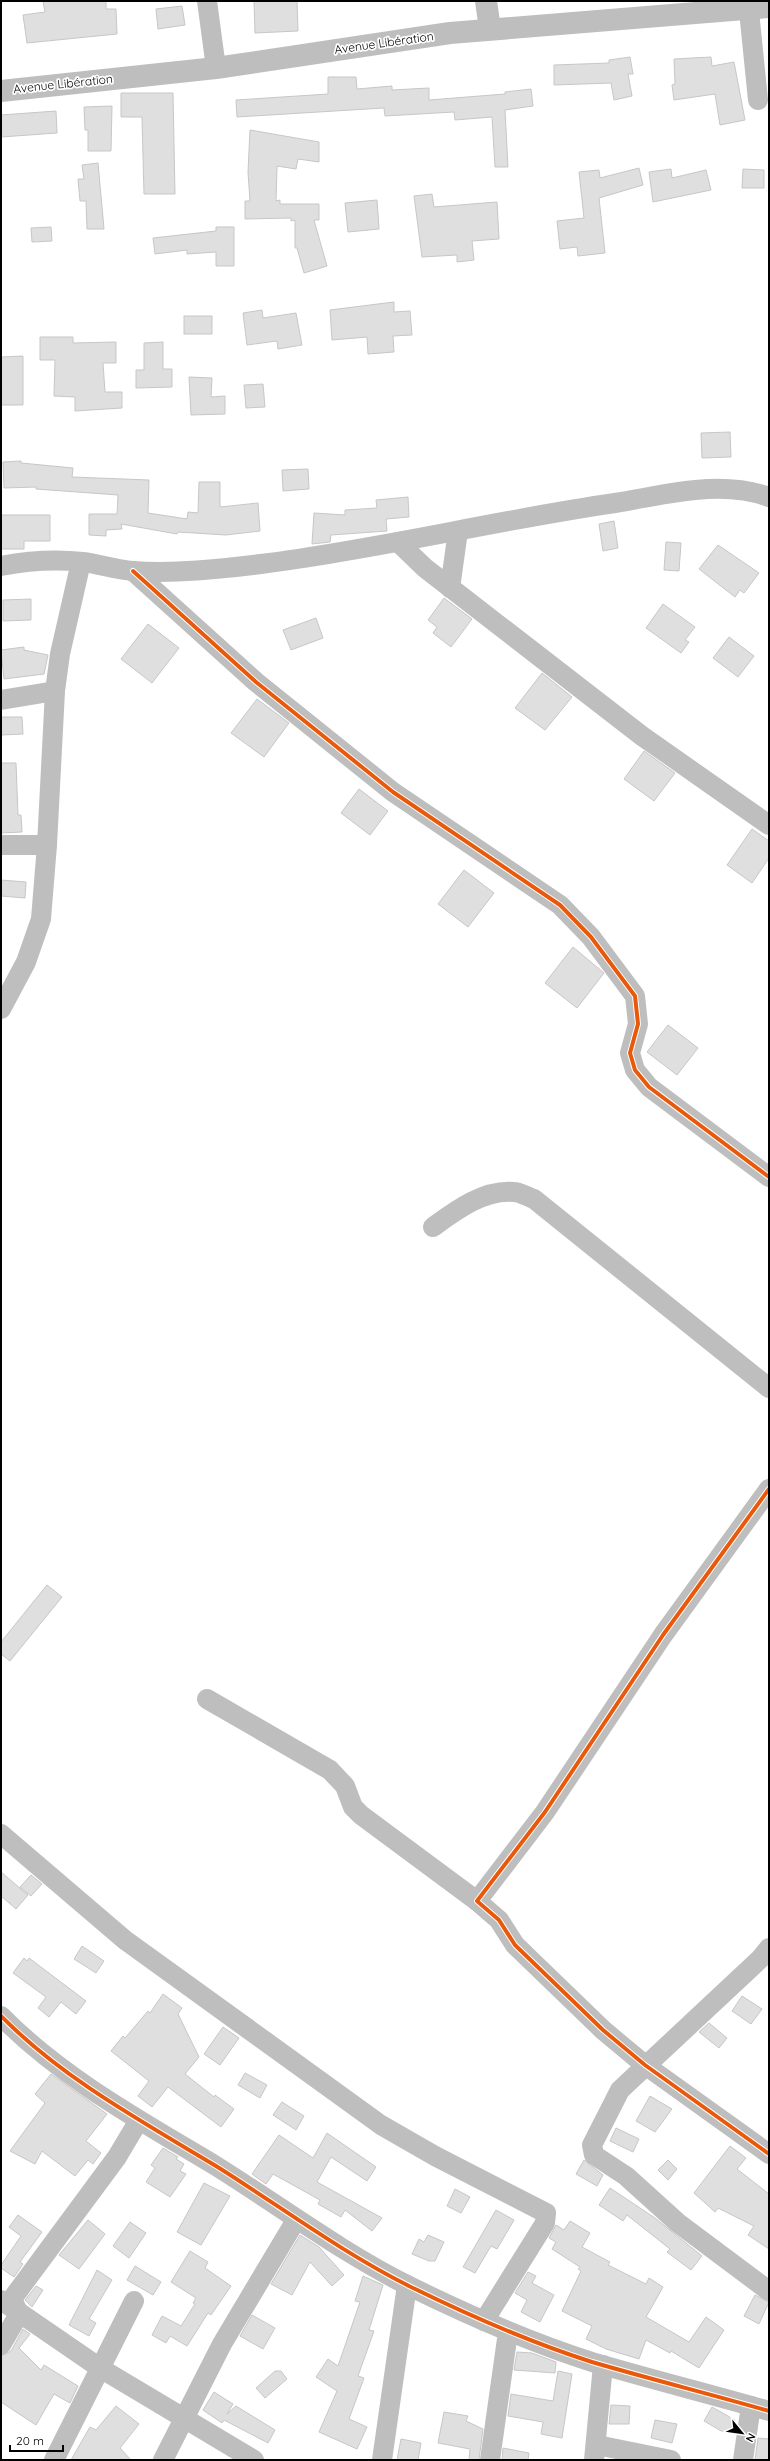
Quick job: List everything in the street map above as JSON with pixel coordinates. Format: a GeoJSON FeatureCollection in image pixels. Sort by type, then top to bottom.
{"type":"FeatureCollection","features":[{"type":"Feature","properties":{"kind":"street"},"geometry":{"type":"LineString","coordinates":[[208,1],[216,68]]}},
{"type":"Feature","properties":{"kind":"street"},"geometry":{"type":"LineString","coordinates":[[486,1],[490,29]]}},
{"type":"Feature","properties":{"kind":"street"},"geometry":{"type":"LineString","coordinates":[[756,6],[758,100]]}},
{"type":"Feature","properties":{"kind":"street","name":"Avenue Libération"},"geometry":{"type":"LineString","coordinates":[[1,91],[216,68],[490,29],[756,6]]}},
{"type":"Feature","properties":{"kind":"street"},"geometry":{"type":"LineString","coordinates":[[1,566],[22,562],[81,562],[133,571],[187,570],[260,564],[398,542],[557,511],[717,487],[747,490],[769,497]]}},
{"type":"Feature","properties":{"kind":"street"},"geometry":{"type":"LineString","coordinates":[[450,588],[458,530]]}},
{"type":"Feature","properties":{"kind":"street"},"geometry":{"type":"LineString","coordinates":[[398,542],[424,568],[642,736],[769,825]]}},
{"type":"Feature","properties":{"kind":"street"},"geometry":{"type":"LineString","coordinates":[[1,1009],[26,962],[41,919],[47,845],[55,691],[60,654],[81,562]]}},
{"type":"Feature","properties":{"kind":"street"},"geometry":{"type":"LineString","coordinates":[[133,571],[256,682],[393,792],[560,905],[591,937],[635,996],[638,1024],[630,1053],[635,1070],[649,1087],[769,1177]]}},
{"type":"Feature","properties":{"kind":"street"},"geometry":{"type":"LineString","coordinates":[[1,700],[55,691]]}},
{"type":"Feature","properties":{"kind":"street"},"geometry":{"type":"LineString","coordinates":[[1,845],[47,845]]}},
{"type":"Feature","properties":{"kind":"street"},"geometry":{"type":"LineString","coordinates":[[433,1227],[459,1208],[493,1194],[514,1192],[534,1199],[766,1379]]}},
{"type":"Feature","properties":{"kind":"street"},"geometry":{"type":"LineString","coordinates":[[477,1901],[545,1812],[663,1635],[769,1489]]}},
{"type":"Feature","properties":{"kind":"street"},"geometry":{"type":"LineString","coordinates":[[207,1699],[330,1770],[345,1786],[353,1807],[361,1815],[477,1901],[500,1920],[515,1946],[603,2030],[645,2065],[769,2154]]}},
{"type":"Feature","properties":{"kind":"street"},"geometry":{"type":"LineString","coordinates":[[1,1834],[125,1940],[381,2125],[435,2156],[546,2213],[545,2223],[484,2321]]}},
{"type":"Feature","properties":{"kind":"street"},"geometry":{"type":"LineString","coordinates":[[769,1948],[698,2018],[645,2065],[620,2090],[595,2134],[592,2145],[594,2155],[626,2176],[678,2223],[769,2291]]}},
{"type":"Feature","properties":{"kind":"street"},"geometry":{"type":"LineString","coordinates":[[1,2016],[30,2045],[139,2120],[236,2179],[296,2220],[407,2285],[508,2332],[603,2365],[760,2408],[743,2460]]}},
{"type":"Feature","properties":{"kind":"street"},"geometry":{"type":"LineString","coordinates":[[19,2314],[12,2298],[117,2157],[139,2120]]}},
{"type":"Feature","properties":{"kind":"street"},"geometry":{"type":"LineString","coordinates":[[163,2460],[222,2344],[296,2220]]}},
{"type":"Feature","properties":{"kind":"street"},"geometry":{"type":"LineString","coordinates":[[382,2460],[407,2285]]}},
{"type":"Feature","properties":{"kind":"street"},"geometry":{"type":"LineString","coordinates":[[1,2300],[19,2314],[100,2368],[254,2460]]}},
{"type":"Feature","properties":{"kind":"street"},"geometry":{"type":"LineString","coordinates":[[54,2460],[134,2301]]}},
{"type":"Feature","properties":{"kind":"street"},"geometry":{"type":"LineString","coordinates":[[1,2345],[19,2314]]}},
{"type":"Feature","properties":{"kind":"street"},"geometry":{"type":"LineString","coordinates":[[490,2460],[508,2332]]}},
{"type":"Feature","properties":{"kind":"street"},"geometry":{"type":"LineString","coordinates":[[603,2365],[595,2453],[671,2460]]}},
{"type":"Feature","properties":{"kind":"building"},"geometry":{"type":"Polygon","coordinates":[[[43,1],[106,1],[106,9],[116,9],[117,34],[27,43],[23,15],[45,12],[43,1]]]}},
{"type":"Feature","properties":{"kind":"building"},"geometry":{"type":"Polygon","coordinates":[[[254,1],[297,1],[298,31],[255,33],[254,1]]]}},
{"type":"Feature","properties":{"kind":"building"},"geometry":{"type":"Polygon","coordinates":[[[182,6],[185,25],[158,29],[156,9],[182,6]]]}},
{"type":"Feature","properties":{"kind":"building"},"geometry":{"type":"Polygon","coordinates":[[[630,57],[633,74],[628,74],[632,96],[614,100],[611,83],[554,85],[554,65],[609,63],[609,60],[630,57]]]}},
{"type":"Feature","properties":{"kind":"building"},"geometry":{"type":"Polygon","coordinates":[[[711,57],[712,66],[734,62],[745,120],[720,125],[715,94],[674,100],[672,85],[675,84],[674,59],[711,57]]]}},
{"type":"Feature","properties":{"kind":"building"},"geometry":{"type":"Polygon","coordinates":[[[328,77],[356,77],[357,89],[392,86],[392,90],[429,88],[429,100],[505,94],[505,92],[531,89],[533,106],[505,110],[508,167],[495,167],[492,117],[455,120],[454,112],[385,116],[384,108],[237,117],[236,100],[328,94],[328,77]]]}},
{"type":"Feature","properties":{"kind":"building"},"geometry":{"type":"Polygon","coordinates":[[[121,93],[173,93],[175,194],[144,194],[142,117],[121,117],[121,93]]]}},
{"type":"Feature","properties":{"kind":"building"},"geometry":{"type":"Polygon","coordinates":[[[112,106],[111,151],[88,151],[88,130],[85,130],[84,107],[112,106]]]}},
{"type":"Feature","properties":{"kind":"building"},"geometry":{"type":"Polygon","coordinates":[[[56,111],[57,133],[1,137],[1,115],[56,111]]]}},
{"type":"Feature","properties":{"kind":"building"},"geometry":{"type":"Polygon","coordinates":[[[250,130],[319,142],[319,162],[298,159],[296,169],[277,166],[276,201],[280,200],[280,204],[319,204],[319,220],[314,220],[327,266],[304,273],[297,248],[295,248],[295,220],[291,221],[291,218],[245,219],[245,201],[250,201],[248,172],[250,130]]]}},
{"type":"Feature","properties":{"kind":"building"},"geometry":{"type":"Polygon","coordinates":[[[98,163],[104,229],[87,229],[86,201],[80,201],[78,179],[84,179],[82,165],[98,163]]]}},
{"type":"Feature","properties":{"kind":"building"},"geometry":{"type":"Polygon","coordinates":[[[639,168],[643,185],[599,198],[605,253],[578,256],[577,247],[560,249],[557,221],[584,218],[579,172],[599,170],[600,178],[639,168]]]}},
{"type":"Feature","properties":{"kind":"building"},"geometry":{"type":"Polygon","coordinates":[[[671,169],[672,178],[706,170],[711,190],[653,202],[649,172],[671,169]]]}},
{"type":"Feature","properties":{"kind":"building"},"geometry":{"type":"Polygon","coordinates":[[[743,169],[764,170],[764,188],[742,188],[743,169]]]}},
{"type":"Feature","properties":{"kind":"building"},"geometry":{"type":"Polygon","coordinates":[[[432,194],[434,207],[497,202],[499,239],[472,241],[474,260],[457,262],[457,255],[422,257],[414,196],[432,194]]]}},
{"type":"Feature","properties":{"kind":"building"},"geometry":{"type":"Polygon","coordinates":[[[377,200],[379,229],[348,232],[345,203],[377,200]]]}},
{"type":"Feature","properties":{"kind":"building"},"geometry":{"type":"Polygon","coordinates":[[[51,227],[52,241],[32,242],[31,228],[51,227]]]}},
{"type":"Feature","properties":{"kind":"building"},"geometry":{"type":"Polygon","coordinates":[[[216,227],[234,227],[234,266],[216,266],[216,252],[187,254],[187,250],[155,254],[153,238],[216,231],[216,227]]]}},
{"type":"Feature","properties":{"kind":"building"},"geometry":{"type":"Polygon","coordinates":[[[394,302],[394,312],[410,311],[412,335],[393,336],[394,352],[368,354],[367,337],[332,340],[330,310],[394,302]]]}},
{"type":"Feature","properties":{"kind":"building"},"geometry":{"type":"Polygon","coordinates":[[[262,310],[263,318],[296,313],[302,345],[278,349],[277,341],[247,345],[243,313],[262,310]]]}},
{"type":"Feature","properties":{"kind":"building"},"geometry":{"type":"Polygon","coordinates":[[[184,316],[212,316],[212,334],[184,334],[184,316]]]}},
{"type":"Feature","properties":{"kind":"building"},"geometry":{"type":"Polygon","coordinates":[[[40,337],[73,337],[73,343],[116,342],[116,363],[103,363],[105,392],[122,392],[122,408],[75,411],[75,397],[54,396],[55,360],[40,360],[40,337]]]}},
{"type":"Feature","properties":{"kind":"building"},"geometry":{"type":"Polygon","coordinates":[[[163,342],[163,369],[172,369],[172,387],[136,388],[136,370],[144,370],[144,343],[163,342]]]}},
{"type":"Feature","properties":{"kind":"building"},"geometry":{"type":"Polygon","coordinates":[[[23,356],[23,405],[1,405],[1,357],[23,356]]]}},
{"type":"Feature","properties":{"kind":"building"},"geometry":{"type":"Polygon","coordinates":[[[189,377],[212,378],[211,397],[225,396],[225,414],[191,415],[189,377]]]}},
{"type":"Feature","properties":{"kind":"building"},"geometry":{"type":"Polygon","coordinates":[[[263,384],[265,407],[246,408],[244,385],[263,384]]]}},
{"type":"Feature","properties":{"kind":"building"},"geometry":{"type":"Polygon","coordinates":[[[730,432],[731,457],[702,458],[701,433],[730,432]]]}},
{"type":"Feature","properties":{"kind":"building"},"geometry":{"type":"Polygon","coordinates":[[[21,461],[21,463],[73,468],[72,477],[149,480],[148,513],[187,519],[188,512],[198,513],[199,482],[220,482],[220,507],[258,503],[260,531],[226,535],[178,532],[177,534],[121,524],[122,529],[106,530],[106,536],[89,535],[89,514],[117,514],[118,495],[36,489],[36,487],[4,488],[3,462],[21,461]]]}},
{"type":"Feature","properties":{"kind":"building"},"geometry":{"type":"Polygon","coordinates":[[[308,469],[309,489],[283,491],[282,470],[308,469]]]}},
{"type":"Feature","properties":{"kind":"building"},"geometry":{"type":"Polygon","coordinates":[[[408,497],[409,517],[386,519],[387,531],[331,535],[330,542],[312,544],[314,513],[345,515],[345,510],[377,508],[376,500],[408,497]]]}},
{"type":"Feature","properties":{"kind":"building"},"geometry":{"type":"Polygon","coordinates":[[[1,515],[50,515],[50,541],[24,541],[24,549],[1,549],[1,515]]]}},
{"type":"Feature","properties":{"kind":"building"},"geometry":{"type":"Polygon","coordinates":[[[614,521],[618,548],[603,551],[599,524],[614,521]]]}},
{"type":"Feature","properties":{"kind":"building"},"geometry":{"type":"Polygon","coordinates":[[[666,542],[681,543],[679,571],[664,570],[666,542]]]}},
{"type":"Feature","properties":{"kind":"building"},"geometry":{"type":"Polygon","coordinates":[[[718,545],[759,573],[744,593],[740,590],[735,597],[699,569],[718,545]]]}},
{"type":"Feature","properties":{"kind":"building"},"geometry":{"type":"Polygon","coordinates":[[[444,598],[472,619],[451,647],[433,633],[437,627],[428,620],[444,598]]]}},
{"type":"Feature","properties":{"kind":"building"},"geometry":{"type":"Polygon","coordinates":[[[31,599],[31,620],[3,621],[3,600],[31,599]]]}},
{"type":"Feature","properties":{"kind":"building"},"geometry":{"type":"Polygon","coordinates":[[[663,604],[695,627],[685,640],[689,642],[681,653],[646,628],[663,604]]]}},
{"type":"Feature","properties":{"kind":"building"},"geometry":{"type":"Polygon","coordinates":[[[316,618],[323,638],[291,650],[283,630],[316,618]]]}},
{"type":"Feature","properties":{"kind":"building"},"geometry":{"type":"Polygon","coordinates":[[[148,624],[179,648],[152,683],[121,659],[148,624]]]}},
{"type":"Feature","properties":{"kind":"building"},"geometry":{"type":"Polygon","coordinates":[[[729,637],[754,656],[738,677],[713,658],[729,637]]]}},
{"type":"Feature","properties":{"kind":"building"},"geometry":{"type":"Polygon","coordinates":[[[24,647],[24,650],[48,655],[44,674],[4,679],[1,650],[24,647]]]}},
{"type":"Feature","properties":{"kind":"building"},"geometry":{"type":"Polygon","coordinates":[[[542,673],[572,697],[545,730],[515,708],[542,673]]]}},
{"type":"Feature","properties":{"kind":"building"},"geometry":{"type":"Polygon","coordinates":[[[257,699],[289,723],[264,757],[231,733],[257,699]]]}},
{"type":"Feature","properties":{"kind":"building"},"geometry":{"type":"Polygon","coordinates":[[[1,717],[22,717],[23,734],[1,735],[1,717]]]}},
{"type":"Feature","properties":{"kind":"building"},"geometry":{"type":"Polygon","coordinates":[[[644,751],[675,773],[654,801],[624,779],[644,751]]]}},
{"type":"Feature","properties":{"kind":"building"},"geometry":{"type":"Polygon","coordinates":[[[1,763],[16,763],[18,815],[21,815],[22,832],[1,833],[1,763]]]}},
{"type":"Feature","properties":{"kind":"building"},"geometry":{"type":"Polygon","coordinates":[[[359,789],[388,811],[370,835],[341,813],[359,789]]]}},
{"type":"Feature","properties":{"kind":"building"},"geometry":{"type":"Polygon","coordinates":[[[752,829],[769,841],[769,858],[752,883],[727,865],[752,829]]]}},
{"type":"Feature","properties":{"kind":"building"},"geometry":{"type":"Polygon","coordinates":[[[464,870],[494,893],[468,927],[438,904],[464,870]]]}},
{"type":"Feature","properties":{"kind":"building"},"geometry":{"type":"Polygon","coordinates":[[[1,880],[26,882],[25,898],[1,896],[1,880]]]}},
{"type":"Feature","properties":{"kind":"building"},"geometry":{"type":"Polygon","coordinates":[[[573,947],[604,973],[577,1008],[545,983],[573,947]]]}},
{"type":"Feature","properties":{"kind":"building"},"geometry":{"type":"Polygon","coordinates":[[[668,1025],[698,1048],[677,1075],[647,1052],[668,1025]]]}},
{"type":"Feature","properties":{"kind":"building"},"geometry":{"type":"Polygon","coordinates":[[[47,1585],[62,1597],[10,1661],[1,1654],[1,1642],[47,1585]]]}},
{"type":"Feature","properties":{"kind":"building"},"geometry":{"type":"Polygon","coordinates":[[[1,1872],[28,1895],[16,1909],[1,1896],[1,1872]]]}},
{"type":"Feature","properties":{"kind":"building"},"geometry":{"type":"Polygon","coordinates":[[[31,1875],[42,1884],[31,1896],[20,1887],[31,1875]]]}},
{"type":"Feature","properties":{"kind":"building"},"geometry":{"type":"Polygon","coordinates":[[[82,1946],[104,1961],[96,1973],[74,1959],[82,1946]]]}},
{"type":"Feature","properties":{"kind":"building"},"geometry":{"type":"Polygon","coordinates":[[[24,1958],[27,1961],[29,1958],[86,2001],[76,2014],[61,2002],[49,2017],[38,2008],[46,1997],[13,1973],[24,1958]]]}},
{"type":"Feature","properties":{"kind":"building"},"geometry":{"type":"Polygon","coordinates":[[[163,1994],[182,2008],[178,2014],[199,2057],[185,2074],[214,2097],[215,2095],[234,2109],[221,2127],[168,2087],[152,2107],[138,2096],[149,2081],[111,2051],[123,2036],[125,2038],[148,2011],[150,2013],[163,1994]]]}},
{"type":"Feature","properties":{"kind":"building"},"geometry":{"type":"Polygon","coordinates":[[[742,1996],[762,2009],[751,2024],[732,2011],[742,1996]]]}},
{"type":"Feature","properties":{"kind":"building"},"geometry":{"type":"Polygon","coordinates":[[[709,2023],[727,2038],[719,2048],[699,2032],[709,2023]]]}},
{"type":"Feature","properties":{"kind":"building"},"geometry":{"type":"Polygon","coordinates":[[[223,2027],[239,2038],[220,2065],[204,2054],[223,2027]]]}},
{"type":"Feature","properties":{"kind":"building"},"geometry":{"type":"Polygon","coordinates":[[[245,2073],[267,2085],[260,2098],[238,2085],[245,2073]]]}},
{"type":"Feature","properties":{"kind":"building"},"geometry":{"type":"Polygon","coordinates":[[[51,2074],[107,2114],[86,2141],[101,2153],[93,2164],[88,2160],[75,2176],[42,2151],[35,2164],[10,2151],[45,2103],[35,2094],[51,2074]]]}},
{"type":"Feature","properties":{"kind":"building"},"geometry":{"type":"Polygon","coordinates":[[[650,2096],[672,2109],[655,2132],[636,2121],[650,2096]]]}},
{"type":"Feature","properties":{"kind":"building"},"geometry":{"type":"Polygon","coordinates":[[[282,2102],[304,2116],[296,2130],[273,2115],[282,2102]]]}},
{"type":"Feature","properties":{"kind":"building"},"geometry":{"type":"Polygon","coordinates":[[[616,2128],[639,2139],[633,2152],[610,2141],[616,2128]]]}},
{"type":"Feature","properties":{"kind":"building"},"geometry":{"type":"Polygon","coordinates":[[[327,2133],[376,2167],[367,2181],[331,2157],[317,2182],[382,2218],[372,2231],[345,2210],[341,2217],[318,2204],[320,2200],[273,2174],[266,2184],[252,2174],[279,2135],[313,2158],[327,2133]]]}},
{"type":"Feature","properties":{"kind":"building"},"geometry":{"type":"Polygon","coordinates":[[[730,2146],[746,2158],[737,2169],[769,2194],[769,2249],[748,2235],[754,2226],[718,2208],[715,2212],[694,2193],[730,2146]]]}},
{"type":"Feature","properties":{"kind":"building"},"geometry":{"type":"Polygon","coordinates":[[[163,2148],[178,2157],[176,2159],[184,2164],[180,2171],[186,2174],[170,2197],[146,2182],[155,2168],[151,2165],[163,2148]]]}},
{"type":"Feature","properties":{"kind":"building"},"geometry":{"type":"Polygon","coordinates":[[[584,2160],[603,2175],[597,2186],[576,2174],[584,2160]]]}},
{"type":"Feature","properties":{"kind":"building"},"geometry":{"type":"Polygon","coordinates":[[[668,2160],[677,2169],[668,2180],[658,2170],[668,2160]]]}},
{"type":"Feature","properties":{"kind":"building"},"geometry":{"type":"Polygon","coordinates":[[[204,2183],[230,2196],[201,2245],[177,2232],[204,2183]]]}},
{"type":"Feature","properties":{"kind":"building"},"geometry":{"type":"Polygon","coordinates":[[[610,2188],[655,2218],[702,2256],[691,2270],[667,2252],[670,2249],[627,2215],[623,2221],[599,2205],[610,2188]]]}},
{"type":"Feature","properties":{"kind":"building"},"geometry":{"type":"Polygon","coordinates":[[[455,2189],[470,2197],[461,2213],[447,2206],[455,2189]]]}},
{"type":"Feature","properties":{"kind":"building"},"geometry":{"type":"Polygon","coordinates":[[[496,2210],[514,2220],[497,2249],[491,2246],[475,2273],[463,2267],[496,2210]]]}},
{"type":"Feature","properties":{"kind":"building"},"geometry":{"type":"Polygon","coordinates":[[[18,2215],[42,2232],[20,2262],[23,2264],[14,2277],[1,2268],[1,2265],[21,2236],[9,2227],[18,2215]]]}},
{"type":"Feature","properties":{"kind":"building"},"geometry":{"type":"Polygon","coordinates":[[[88,2220],[105,2234],[79,2269],[59,2255],[88,2220]]]}},
{"type":"Feature","properties":{"kind":"building"},"geometry":{"type":"Polygon","coordinates":[[[570,2221],[590,2233],[582,2247],[610,2262],[608,2265],[646,2284],[649,2278],[663,2287],[646,2317],[689,2342],[706,2317],[724,2330],[699,2368],[671,2351],[670,2353],[646,2340],[639,2359],[606,2349],[586,2339],[592,2326],[562,2311],[581,2271],[578,2269],[580,2267],[552,2249],[556,2242],[549,2238],[556,2225],[564,2230],[570,2221]]]}},
{"type":"Feature","properties":{"kind":"building"},"geometry":{"type":"Polygon","coordinates":[[[130,2222],[146,2233],[129,2258],[113,2246],[130,2222]]]}},
{"type":"Feature","properties":{"kind":"building"},"geometry":{"type":"Polygon","coordinates":[[[300,2235],[319,2247],[344,2275],[332,2286],[310,2262],[292,2295],[271,2284],[300,2235]]]}},
{"type":"Feature","properties":{"kind":"building"},"geometry":{"type":"Polygon","coordinates":[[[428,2235],[444,2242],[435,2261],[429,2261],[412,2254],[419,2239],[424,2242],[428,2235]]]}},
{"type":"Feature","properties":{"kind":"building"},"geometry":{"type":"Polygon","coordinates":[[[190,2251],[208,2262],[205,2268],[231,2286],[211,2315],[208,2313],[187,2346],[170,2336],[166,2343],[152,2335],[162,2316],[181,2326],[195,2304],[193,2303],[196,2298],[171,2282],[190,2251]]]}},
{"type":"Feature","properties":{"kind":"building"},"geometry":{"type":"Polygon","coordinates":[[[135,2266],[161,2282],[153,2295],[127,2280],[135,2266]]]}},
{"type":"Feature","properties":{"kind":"building"},"geometry":{"type":"Polygon","coordinates":[[[97,2270],[112,2280],[89,2319],[96,2323],[89,2336],[69,2325],[97,2270]]]}},
{"type":"Feature","properties":{"kind":"building"},"geometry":{"type":"Polygon","coordinates":[[[528,2272],[536,2276],[532,2283],[554,2295],[540,2322],[521,2312],[527,2300],[515,2293],[528,2272]]]}},
{"type":"Feature","properties":{"kind":"building"},"geometry":{"type":"Polygon","coordinates":[[[363,2276],[383,2285],[369,2330],[374,2331],[358,2376],[364,2378],[349,2419],[367,2427],[357,2449],[319,2432],[337,2391],[316,2377],[328,2359],[338,2366],[360,2302],[355,2301],[363,2276]]]}},
{"type":"Feature","properties":{"kind":"building"},"geometry":{"type":"Polygon","coordinates":[[[36,2286],[43,2290],[32,2307],[25,2300],[36,2286]]]}},
{"type":"Feature","properties":{"kind":"building"},"geometry":{"type":"Polygon","coordinates":[[[755,2295],[769,2302],[759,2324],[744,2316],[755,2295]]]}},
{"type":"Feature","properties":{"kind":"building"},"geometry":{"type":"Polygon","coordinates":[[[252,2315],[275,2328],[263,2349],[240,2336],[252,2315]]]}},
{"type":"Feature","properties":{"kind":"building"},"geometry":{"type":"Polygon","coordinates":[[[23,2329],[30,2334],[19,2348],[41,2370],[44,2365],[78,2386],[70,2403],[54,2394],[36,2425],[1,2402],[1,2356],[11,2351],[23,2329]]]}},
{"type":"Feature","properties":{"kind":"building"},"geometry":{"type":"Polygon","coordinates":[[[517,2352],[532,2353],[556,2362],[555,2373],[514,2370],[517,2352]]]}},
{"type":"Feature","properties":{"kind":"building"},"geometry":{"type":"Polygon","coordinates":[[[275,2371],[281,2371],[287,2379],[265,2398],[256,2388],[275,2371]]]}},
{"type":"Feature","properties":{"kind":"building"},"geometry":{"type":"Polygon","coordinates":[[[558,2371],[572,2374],[562,2438],[541,2434],[543,2422],[508,2416],[511,2394],[553,2401],[558,2371]]]}},
{"type":"Feature","properties":{"kind":"building"},"geometry":{"type":"Polygon","coordinates":[[[214,2392],[233,2404],[227,2414],[236,2406],[275,2430],[268,2443],[224,2420],[222,2423],[203,2410],[214,2392]]]}},
{"type":"Feature","properties":{"kind":"building"},"geometry":{"type":"Polygon","coordinates":[[[611,2405],[630,2406],[629,2424],[609,2424],[611,2405]]]}},
{"type":"Feature","properties":{"kind":"building"},"geometry":{"type":"Polygon","coordinates":[[[116,2406],[139,2424],[120,2448],[131,2460],[71,2460],[90,2427],[96,2430],[116,2406]]]}},
{"type":"Feature","properties":{"kind":"building"},"geometry":{"type":"Polygon","coordinates":[[[712,2407],[735,2420],[729,2432],[723,2432],[704,2421],[712,2407]]]}},
{"type":"Feature","properties":{"kind":"building"},"geometry":{"type":"Polygon","coordinates":[[[444,2412],[468,2416],[466,2421],[483,2429],[479,2460],[469,2460],[470,2449],[438,2443],[444,2412]]]}},
{"type":"Feature","properties":{"kind":"building"},"geometry":{"type":"Polygon","coordinates":[[[655,2420],[677,2424],[672,2443],[651,2438],[655,2420]]]}},
{"type":"Feature","properties":{"kind":"building"},"geometry":{"type":"Polygon","coordinates":[[[758,2438],[769,2439],[769,2460],[755,2460],[758,2438]]]}},
{"type":"Feature","properties":{"kind":"building"},"geometry":{"type":"Polygon","coordinates":[[[401,2439],[421,2443],[418,2460],[397,2460],[401,2439]]]}},
{"type":"Feature","properties":{"kind":"building"},"geometry":{"type":"Polygon","coordinates":[[[503,2448],[529,2453],[528,2460],[502,2460],[503,2448]]]}},
{"type":"Feature","properties":{"kind":"cycle path"},"geometry":{"type":"LineString","coordinates":[[133,571],[256,682],[393,792],[560,905],[591,937],[635,996],[638,1024],[630,1053],[635,1070],[649,1087],[769,1177]]}},
{"type":"Feature","properties":{"kind":"cycle path"},"geometry":{"type":"LineString","coordinates":[[769,1489],[663,1635],[545,1812],[477,1901],[499,1920],[515,1945],[603,2030],[645,2065],[769,2154]]}},
{"type":"Feature","properties":{"kind":"cycle path"},"geometry":{"type":"LineString","coordinates":[[1,2016],[50,2059],[103,2097],[216,2166],[359,2259],[409,2286],[499,2327],[568,2354],[769,2411]]}}]}
